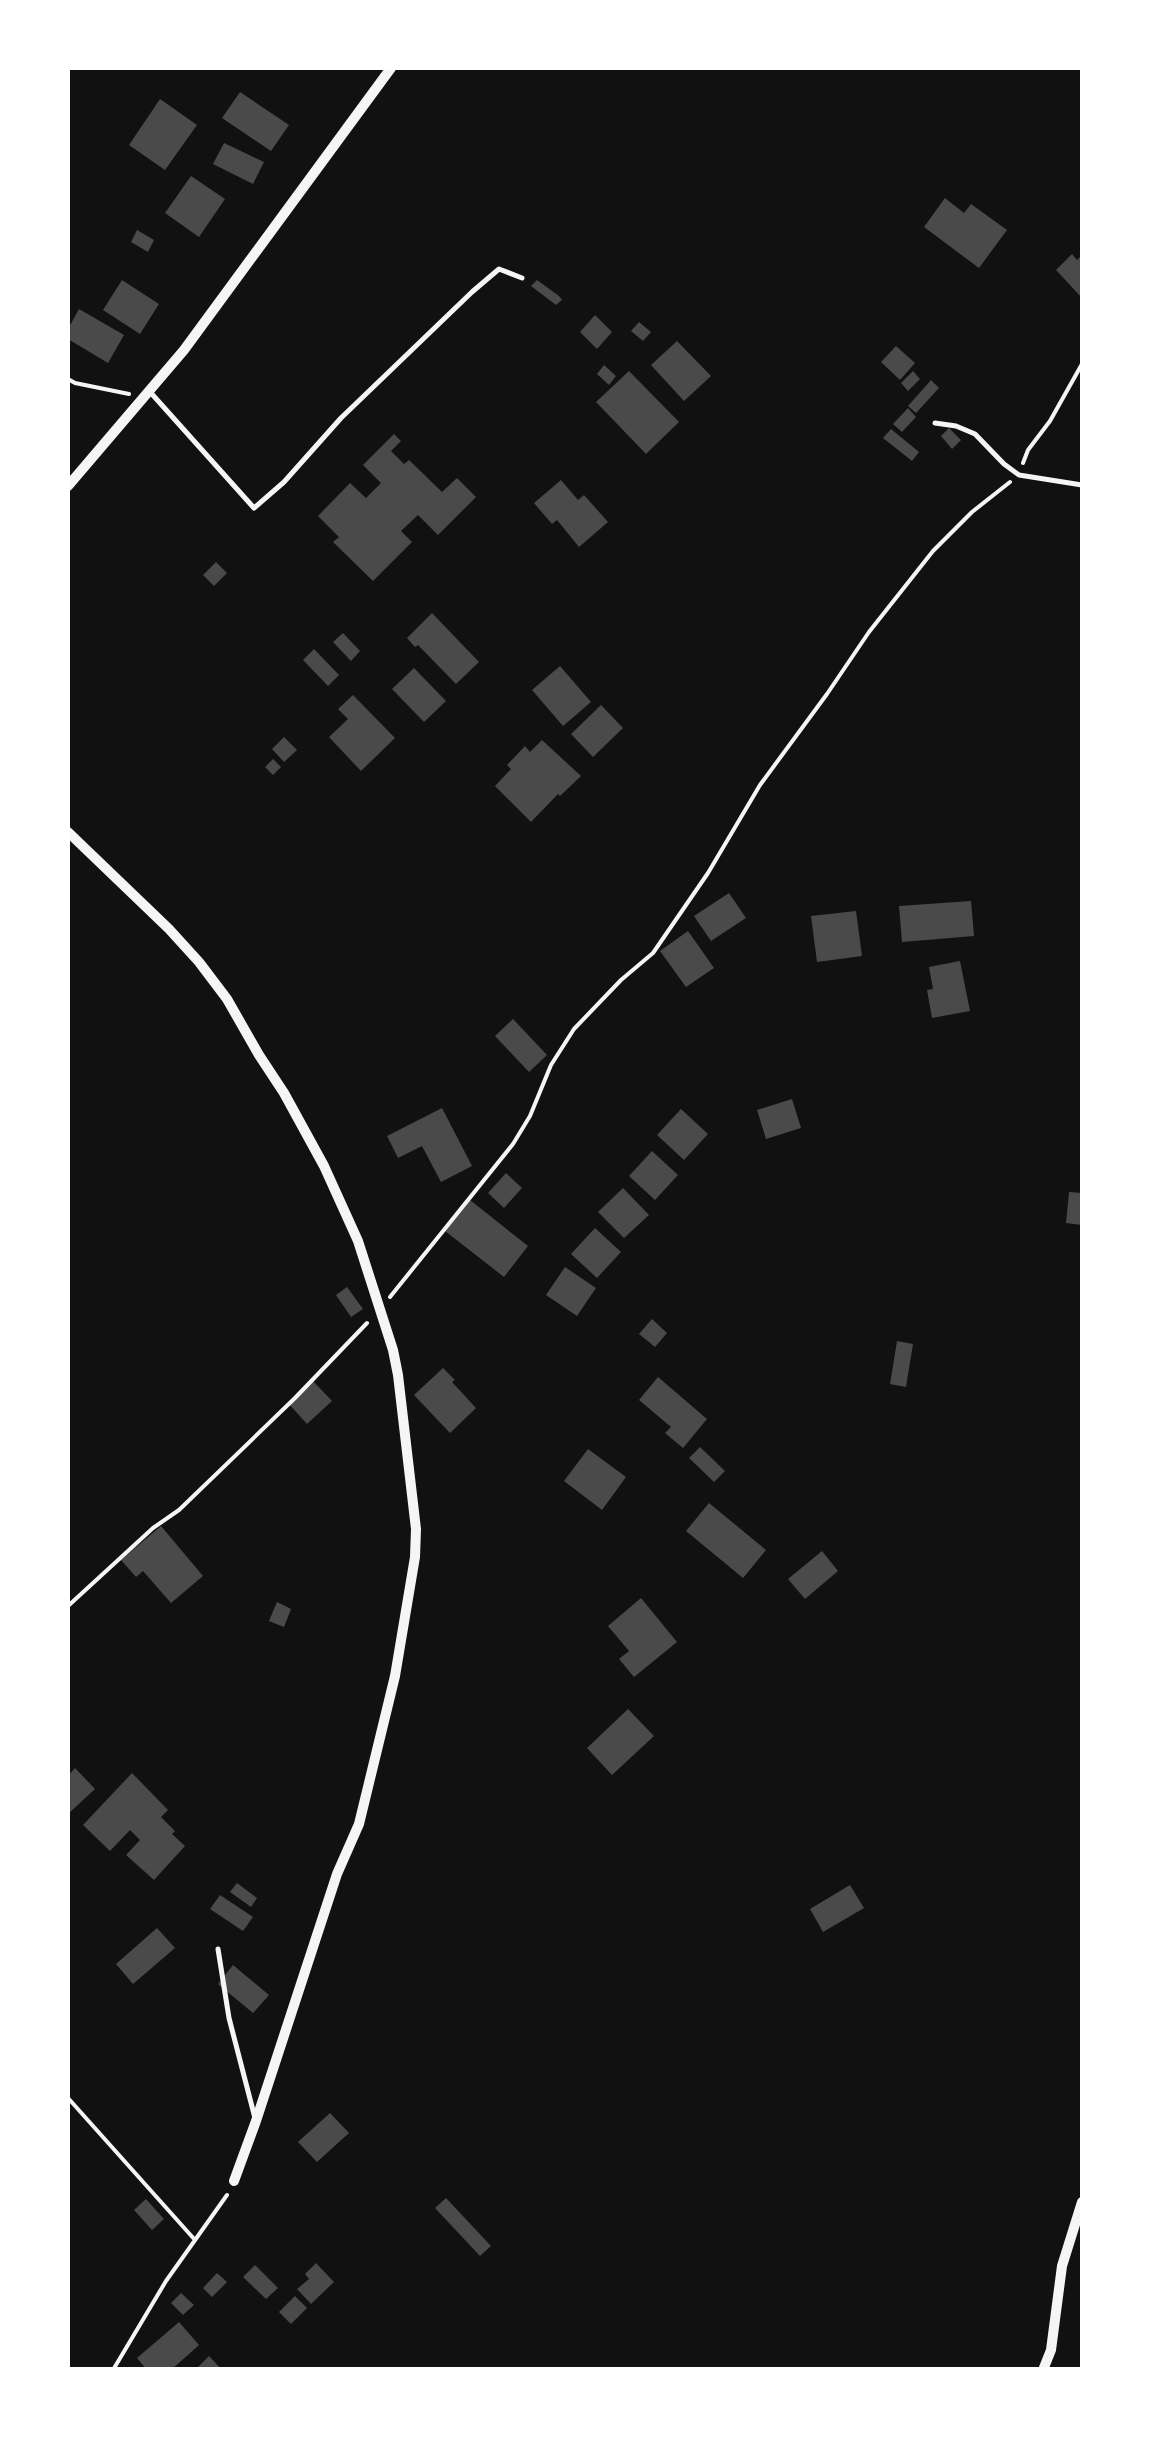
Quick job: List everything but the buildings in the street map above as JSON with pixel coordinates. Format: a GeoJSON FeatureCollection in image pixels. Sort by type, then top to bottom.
{"type":"FeatureCollection","features":[{"type":"Feature","properties":{"kind":"street"},"geometry":{"type":"LineString","coordinates":[[68,486],[184,350],[391,68]]}},
{"type":"Feature","properties":{"kind":"street"},"geometry":{"type":"LineString","coordinates":[[68,832],[169,929],[227,999],[324,1166],[358,1241],[398,1375],[416,1557],[395,1676],[366,1801],[337,1874],[234,2181]]}},
{"type":"Feature","properties":{"kind":"street"},"geometry":{"type":"LineString","coordinates":[[1043,2370],[1050,2350],[1062,2266],[1082,2202]]}},
{"type":"Feature","properties":{"kind":"lane"},"geometry":{"type":"LineString","coordinates":[[146,394],[254,508],[284,482],[341,418],[486,280],[499,269],[522,278]]}},
{"type":"Feature","properties":{"kind":"lane"},"geometry":{"type":"LineString","coordinates":[[935,423],[975,434],[1018,475],[1082,484]]}},
{"type":"Feature","properties":{"kind":"lane"},"geometry":{"type":"LineString","coordinates":[[218,1949],[229,2018],[256,2121]]}},
{"type":"Feature","properties":{"kind":"path"},"geometry":{"type":"LineString","coordinates":[[68,1606],[153,1528],[179,1510],[379,1310],[513,1144],[530,1116],[551,1065],[574,1029],[653,953],[708,873],[760,785],[868,632],[933,551],[972,512],[1018,475],[1028,450],[1050,422],[1082,364]]}},
{"type":"Feature","properties":{"kind":"path"},"geometry":{"type":"LineString","coordinates":[[68,379],[146,394]]}},
{"type":"Feature","properties":{"kind":"path"},"geometry":{"type":"LineString","coordinates":[[68,2098],[195,2240]]}},
{"type":"Feature","properties":{"kind":"path"},"geometry":{"type":"LineString","coordinates":[[113,2370],[151,2304],[225,2200],[234,2181]]}}]}
